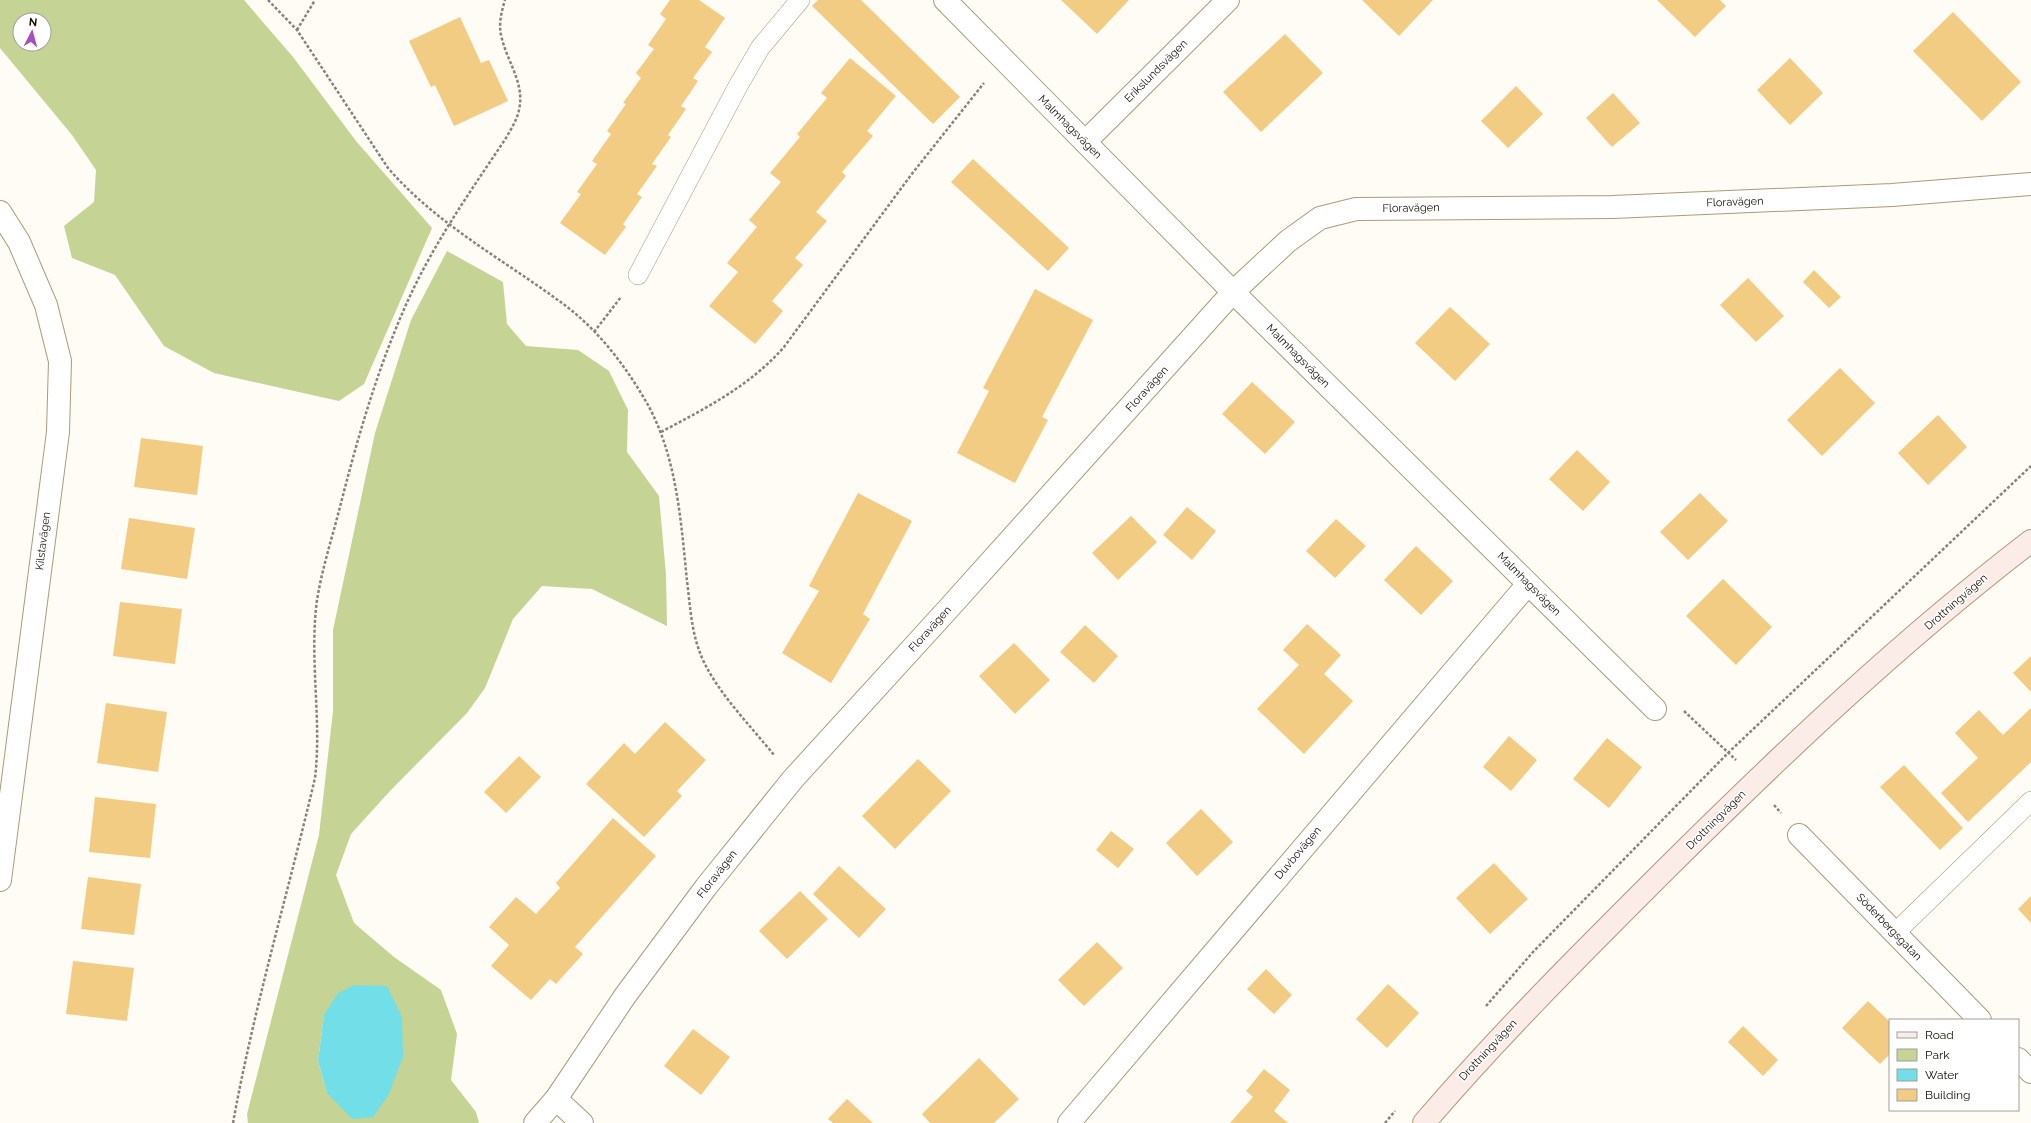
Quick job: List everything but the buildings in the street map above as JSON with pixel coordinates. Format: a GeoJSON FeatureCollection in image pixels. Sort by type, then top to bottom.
{"type":"FeatureCollection","features":[{"type":"Feature","properties":{"kind":"main road","name":"Drottningvägen"},"geometry":{"type":"LineString","coordinates":[[1424,1123],[1476,1062],[1559,976],[1796,742],[1982,579],[2031,541]]}},
{"type":"Feature","properties":{"kind":"street","name":"Malmhagsvägen"},"geometry":{"type":"LineString","coordinates":[[944,0],[1233,292],[1655,709]]}},
{"type":"Feature","properties":{"kind":"street","name":"Erikslundsvägen"},"geometry":{"type":"LineString","coordinates":[[1085,142],[1228,0]]}},
{"type":"Feature","properties":{"kind":"street","name":"Floravägen"},"geometry":{"type":"LineString","coordinates":[[535,1123],[556,1099],[634,984],[706,887],[793,779],[1233,292],[1288,240],[1320,218],[1356,209],[1613,207],[1892,195],[2031,184]]}},
{"type":"Feature","properties":{"kind":"street","name":"Kilstavägen"},"geometry":{"type":"LineString","coordinates":[[0,212],[19,242],[46,305],[60,361],[58,432],[0,880]]}},
{"type":"Feature","properties":{"kind":"street","name":"Duvbovägen"},"geometry":{"type":"LineString","coordinates":[[1069,1123],[1528,584]]}},
{"type":"Feature","properties":{"kind":"street","name":"Söderbergsgatan"},"geometry":{"type":"LineString","coordinates":[[1799,835],[1979,1019]]}},
{"type":"Feature","properties":{"kind":"street"},"geometry":{"type":"LineString","coordinates":[[2019,1060],[2031,1072]]}},
{"type":"Feature","properties":{"kind":"street"},"geometry":{"type":"LineString","coordinates":[[556,1099],[582,1123]]}},
{"type":"Feature","properties":{"kind":"lane"},"geometry":{"type":"LineString","coordinates":[[638,275],[738,86],[760,48],[800,0]]}},
{"type":"Feature","properties":{"kind":"lane"},"geometry":{"type":"LineString","coordinates":[[1895,933],[2031,801]]}},
{"type":"Feature","properties":{"kind":"path"},"geometry":{"type":"LineString","coordinates":[[268,0],[297,30],[388,168],[404,186],[449,224],[567,307],[608,346],[633,381],[661,432],[667,450],[680,520],[692,625],[699,650],[707,669],[717,684],[793,779]]}},
{"type":"Feature","properties":{"kind":"path"},"geometry":{"type":"LineString","coordinates":[[297,30],[314,0]]}},
{"type":"Feature","properties":{"kind":"path"},"geometry":{"type":"LineString","coordinates":[[233,1123],[254,1024],[315,778],[318,754],[314,642],[317,601],[322,574],[353,454],[384,361],[410,296],[449,224],[506,138],[514,124],[519,110],[520,96],[518,83],[502,39],[500,25],[502,11],[506,0]]}},
{"type":"Feature","properties":{"kind":"path"},"geometry":{"type":"LineString","coordinates":[[661,432],[708,407],[754,377],[770,364],[911,175],[1003,59]]}},
{"type":"Feature","properties":{"kind":"path"},"geometry":{"type":"LineString","coordinates":[[594,332],[638,275]]}},
{"type":"Feature","properties":{"kind":"path"},"geometry":{"type":"LineString","coordinates":[[1482,1011],[1533,952],[1729,752],[2031,466]]}},
{"type":"Feature","properties":{"kind":"path"},"geometry":{"type":"LineString","coordinates":[[1655,709],[1669,698],[1729,752]]}},
{"type":"Feature","properties":{"kind":"path"},"geometry":{"type":"LineString","coordinates":[[1385,1123],[1401,1105]]}},
{"type":"Feature","properties":{"kind":"green space"},"geometry":{"type":"Polygon","coordinates":[[[0,0],[244,0],[293,57],[356,141],[432,228],[364,384],[339,401],[214,373],[164,346],[115,275],[72,258],[64,226],[94,202],[96,170],[72,135],[0,48],[0,0]]]}},
{"type":"Feature","properties":{"kind":"green space"},"geometry":{"type":"Polygon","coordinates":[[[447,251],[503,282],[507,324],[526,346],[578,350],[609,371],[628,410],[627,452],[659,496],[666,575],[667,626],[592,589],[542,586],[513,619],[485,688],[467,713],[390,791],[351,834],[336,875],[354,923],[394,957],[441,990],[457,1034],[451,1080],[476,1112],[479,1123],[248,1123],[247,1114],[319,835],[333,711],[333,630],[375,433],[411,320],[447,251]],[[324,1015],[318,1061],[327,1093],[324,1015]]]}},
{"type":"Feature","properties":{"kind":"water"},"geometry":{"type":"Polygon","coordinates":[[[355,985],[387,986],[402,1017],[403,1057],[388,1096],[373,1117],[352,1119],[327,1093],[318,1061],[324,1015],[338,993],[355,985]]]}}]}
